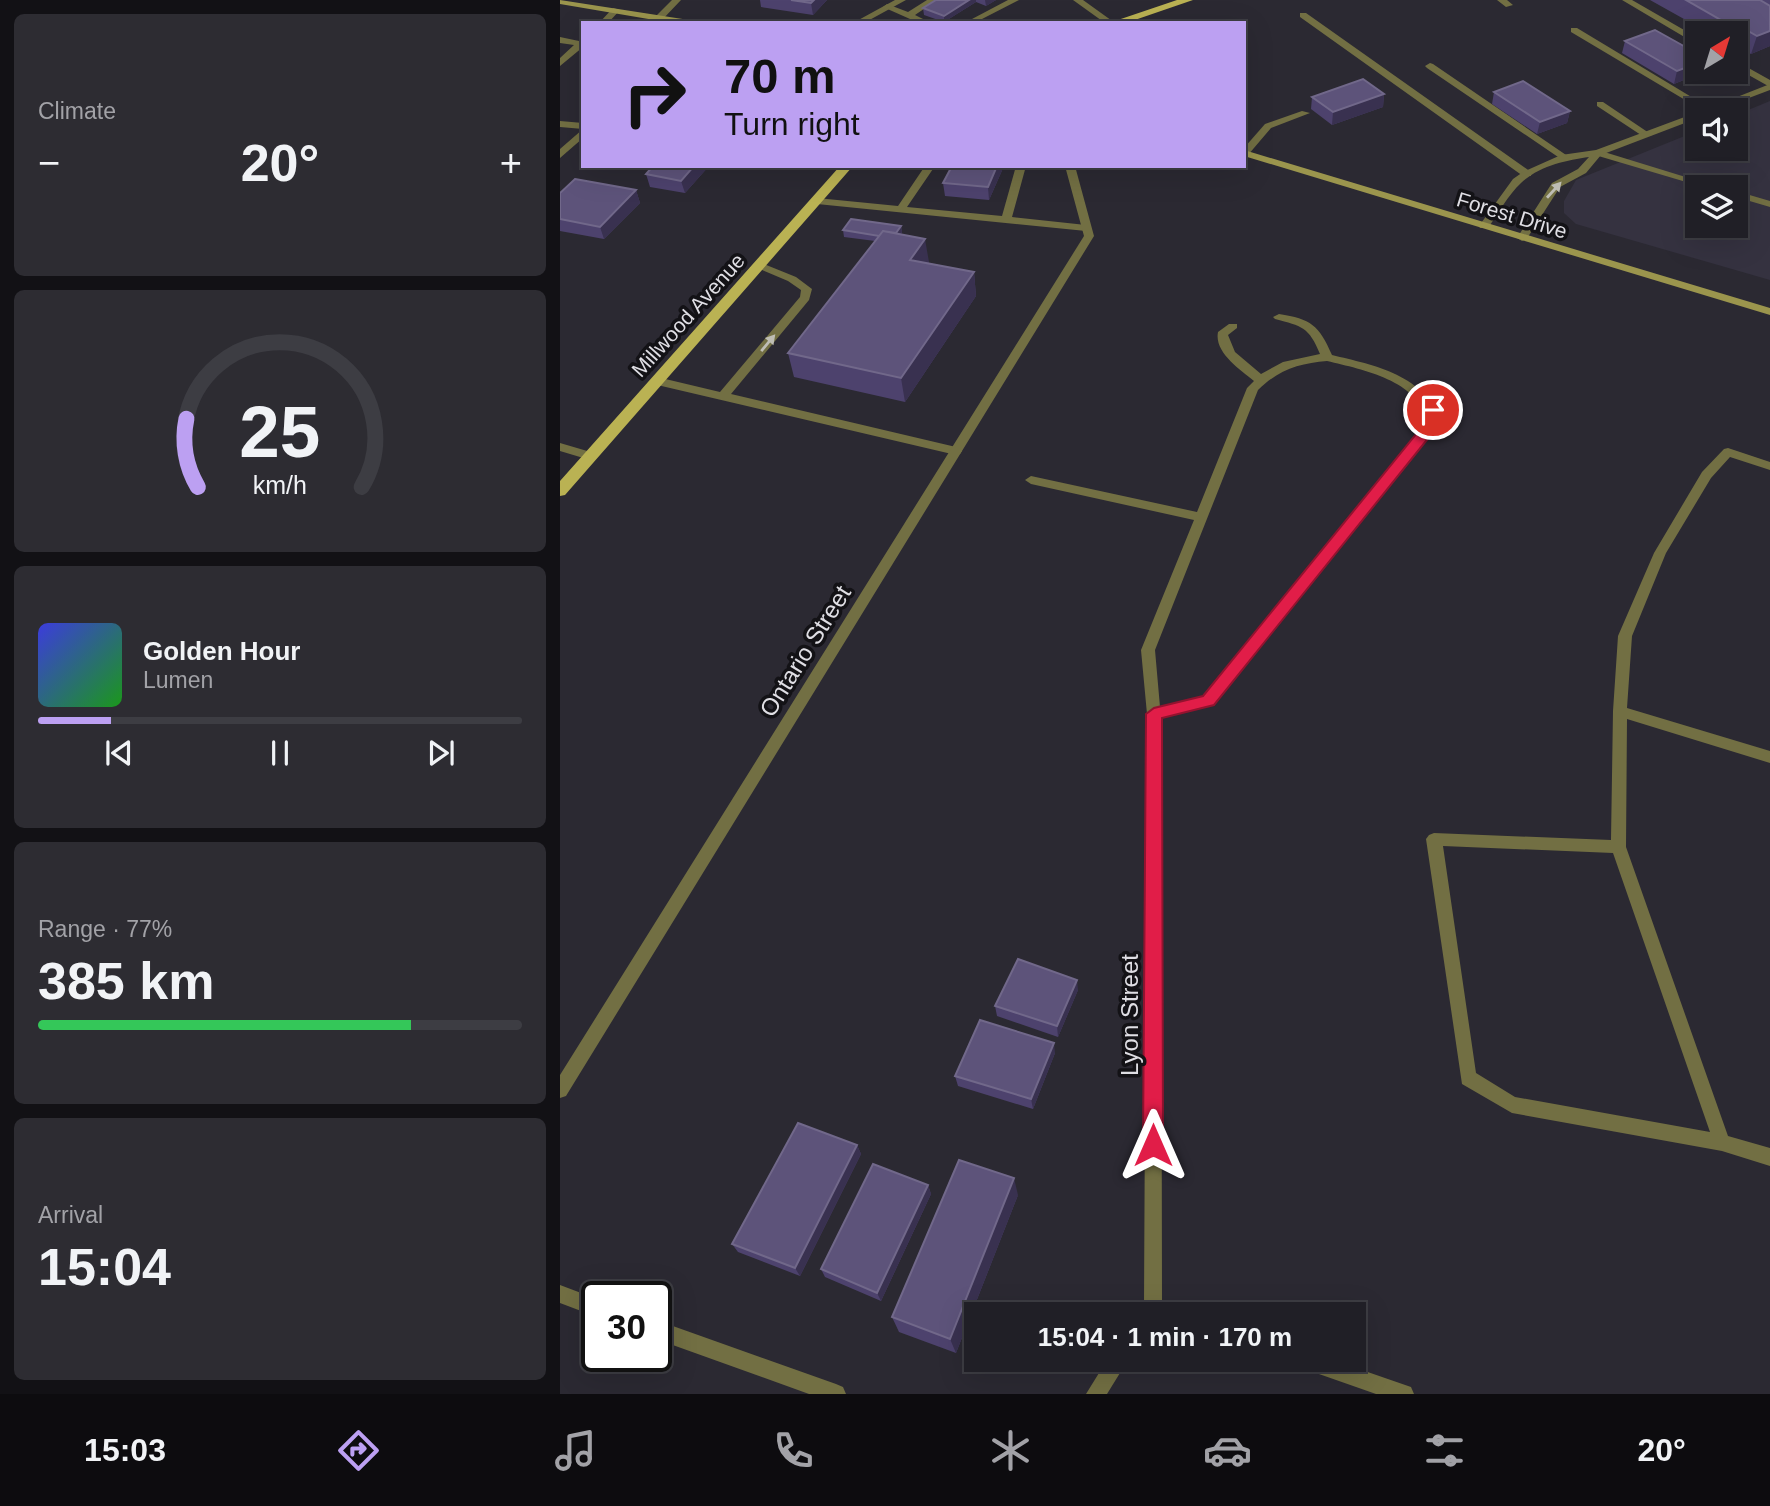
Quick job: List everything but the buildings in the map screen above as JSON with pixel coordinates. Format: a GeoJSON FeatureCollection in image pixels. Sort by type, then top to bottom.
{"type":"FeatureCollection","features":[{"type":"Feature","properties":{"kind":"main road"},"geometry":{"type":"LineString","coordinates":[[1120,21],[1188,0]]}},
{"type":"Feature","properties":{"kind":"main road"},"geometry":{"type":"LineString","coordinates":[[560,1],[677,21]]}},
{"type":"Feature","properties":{"kind":"main road","name":"Forest Drive"},"geometry":{"type":"LineString","coordinates":[[1246,154],[1770,312]]}},
{"type":"Feature","properties":{"kind":"main road","name":"Millwood Avenue"},"geometry":{"type":"LineString","coordinates":[[560,491],[845,168]]}},
{"type":"Feature","properties":{"kind":"street"},"geometry":{"type":"LineString","coordinates":[[659,18],[676,0]]}},
{"type":"Feature","properties":{"kind":"street"},"geometry":{"type":"LineString","coordinates":[[861,21],[902,0]]}},
{"type":"Feature","properties":{"kind":"street"},"geometry":{"type":"LineString","coordinates":[[973,20],[987,10],[1015,0]]}},
{"type":"Feature","properties":{"kind":"street"},"geometry":{"type":"LineString","coordinates":[[1077,0],[1110,21]]}},
{"type":"Feature","properties":{"kind":"street"},"geometry":{"type":"LineString","coordinates":[[1626,0],[1685,34]]}},
{"type":"Feature","properties":{"kind":"street"},"geometry":{"type":"LineString","coordinates":[[908,16],[933,2]]}},
{"type":"Feature","properties":{"kind":"street"},"geometry":{"type":"LineString","coordinates":[[887,7],[922,21]]}},
{"type":"Feature","properties":{"kind":"street"},"geometry":{"type":"LineString","coordinates":[[605,21],[615,10]]}},
{"type":"Feature","properties":{"kind":"street"},"geometry":{"type":"LineString","coordinates":[[1303,15],[1527,174]]}},
{"type":"Feature","properties":{"kind":"street"},"geometry":{"type":"LineString","coordinates":[[1574,30],[1689,98]]}},
{"type":"Feature","properties":{"kind":"street"},"geometry":{"type":"LineString","coordinates":[[560,40],[581,43]]}},
{"type":"Feature","properties":{"kind":"street"},"geometry":{"type":"LineString","coordinates":[[560,63],[581,44]]}},
{"type":"Feature","properties":{"kind":"street"},"geometry":{"type":"LineString","coordinates":[[1430,66],[1564,157]]}},
{"type":"Feature","properties":{"kind":"street"},"geometry":{"type":"LineString","coordinates":[[1748,71],[1770,85]]}},
{"type":"Feature","properties":{"kind":"street"},"geometry":{"type":"LineString","coordinates":[[1738,98],[1770,85]]}},
{"type":"Feature","properties":{"kind":"street"},"geometry":{"type":"LineString","coordinates":[[1600,104],[1647,135]]}},
{"type":"Feature","properties":{"kind":"street"},"geometry":{"type":"LineString","coordinates":[[1246,151],[1268,126],[1305,113]]}},
{"type":"Feature","properties":{"kind":"street"},"geometry":{"type":"LineString","coordinates":[[1484,226],[1517,181],[1527,174],[1564,157],[1598,153],[1685,120]]}},
{"type":"Feature","properties":{"kind":"street"},"geometry":{"type":"LineString","coordinates":[[560,124],[581,126]]}},
{"type":"Feature","properties":{"kind":"street"},"geometry":{"type":"LineString","coordinates":[[560,155],[581,134]]}},
{"type":"Feature","properties":{"kind":"street"},"geometry":{"type":"LineString","coordinates":[[1598,153],[1685,179]]}},
{"type":"Feature","properties":{"kind":"street"},"geometry":{"type":"LineString","coordinates":[[1522,238],[1556,185],[1582,171],[1598,153]]}},
{"type":"Feature","properties":{"kind":"street"},"geometry":{"type":"LineString","coordinates":[[900,210],[928,168]]}},
{"type":"Feature","properties":{"kind":"street"},"geometry":{"type":"LineString","coordinates":[[1006,220],[1020,168]]}},
{"type":"Feature","properties":{"kind":"street"},"geometry":{"type":"LineString","coordinates":[[817,201],[1006,220],[1088,232],[1071,168]]}},
{"type":"Feature","properties":{"kind":"street"},"geometry":{"type":"LineString","coordinates":[[1748,198],[1770,204]]}},
{"type":"Feature","properties":{"kind":"street","name":"Ontario Street"},"geometry":{"type":"LineString","coordinates":[[560,1090],[956,451],[1088,232]]}},
{"type":"Feature","properties":{"kind":"street"},"geometry":{"type":"LineString","coordinates":[[724,396],[805,298],[807,289],[760,265]]}},
{"type":"Feature","properties":{"kind":"street"},"geometry":{"type":"LineString","coordinates":[[1279,317],[1297,320],[1317,331],[1327,357]]}},
{"type":"Feature","properties":{"kind":"street"},"geometry":{"type":"LineString","coordinates":[[1154,714],[1208,701],[1433,423],[1433,410],[1423,396],[1389,376],[1327,357],[1299,359],[1260,380],[1230,354],[1223,342],[1222,334],[1234,326]]}},
{"type":"Feature","properties":{"kind":"street","name":"Lyon Street"},"geometry":{"type":"LineString","coordinates":[[1151,1302],[1154,714],[1148,650],[1253,388],[1260,380]]}},
{"type":"Feature","properties":{"kind":"street"},"geometry":{"type":"LineString","coordinates":[[657,381],[956,451]]}},
{"type":"Feature","properties":{"kind":"street"},"geometry":{"type":"LineString","coordinates":[[560,447],[590,456]]}},
{"type":"Feature","properties":{"kind":"street"},"geometry":{"type":"LineString","coordinates":[[1721,1143],[1618,847],[1620,711],[1625,636],[1660,554],[1706,475],[1728,452],[1770,466]]}},
{"type":"Feature","properties":{"kind":"street"},"geometry":{"type":"LineString","coordinates":[[1031,480],[1201,517]]}},
{"type":"Feature","properties":{"kind":"street"},"geometry":{"type":"LineString","coordinates":[[1620,711],[1770,757]]}},
{"type":"Feature","properties":{"kind":"street"},"geometry":{"type":"LineString","coordinates":[[1618,847],[1434,839],[1468,1077],[1512,1105],[1721,1143],[1770,1157]]}},
{"type":"Feature","properties":{"kind":"street"},"geometry":{"type":"LineString","coordinates":[[560,1294],[581,1302]]}},
{"type":"Feature","properties":{"kind":"street"},"geometry":{"type":"LineString","coordinates":[[672,1335],[836,1394]]}},
{"type":"Feature","properties":{"kind":"street"},"geometry":{"type":"LineString","coordinates":[[1096,1394],[1110,1372]]}},
{"type":"Feature","properties":{"kind":"street"},"geometry":{"type":"LineString","coordinates":[[1341,1372],[1405,1394]]}},
{"type":"Feature","properties":{"kind":"shaded area"},"geometry":{"type":"Polygon","coordinates":[[[1770,101],[1770,280],[1576,224],[1564,213],[1564,201],[1576,180],[1685,136],[1685,161],[1748,161],[1748,110],[1770,101]]]}},
{"type":"Feature","properties":{"kind":"route"},"geometry":{"type":"LineString","coordinates":[[1153,1145],[1154,714],[1208,701],[1433,423],[1433,410]]}}]}
